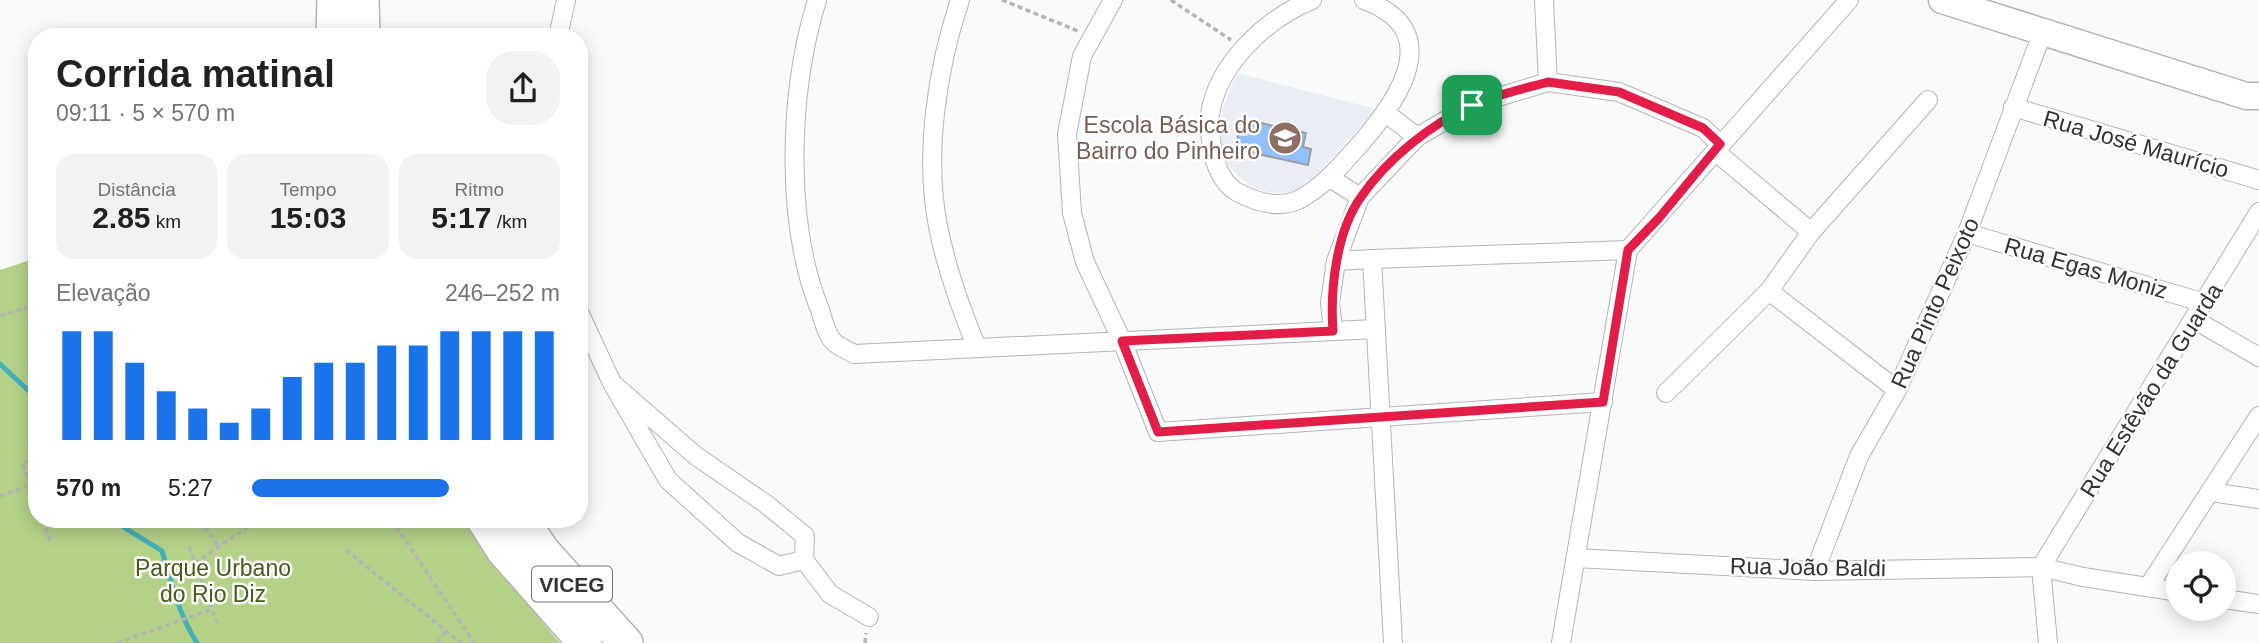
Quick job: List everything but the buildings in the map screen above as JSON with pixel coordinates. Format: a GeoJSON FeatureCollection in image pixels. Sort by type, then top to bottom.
{"type":"FeatureCollection","features":[{"type":"Feature","properties":{"kind":"highway"},"geometry":{"type":"LineString","coordinates":[[333,28],[334,0]]}},
{"type":"Feature","properties":{"kind":"highway"},"geometry":{"type":"LineString","coordinates":[[362,0],[363,28]]}},
{"type":"Feature","properties":{"kind":"highway","name":"VICEG"},"geometry":{"type":"LineString","coordinates":[[490,528],[503,550],[585,643]]}},
{"type":"Feature","properties":{"kind":"highway","name":"VICEG"},"geometry":{"type":"LineString","coordinates":[[527,528],[542,550],[626,643]]}},
{"type":"Feature","properties":{"kind":"street"},"geometry":{"type":"LineString","coordinates":[[560,28],[566,0]]}},
{"type":"Feature","properties":{"kind":"street"},"geometry":{"type":"LineString","coordinates":[[817,0],[805,40],[795,131],[798,215],[812,292],[832,341],[854,354],[1376,329]]}},
{"type":"Feature","properties":{"kind":"street"},"geometry":{"type":"LineString","coordinates":[[960,0],[943,57],[937,95],[934,163],[937,225],[959,304],[977,348]]}},
{"type":"Feature","properties":{"kind":"street"},"geometry":{"type":"LineString","coordinates":[[1113,0],[1082,56],[1067,134],[1072,213],[1085,262],[1122,341],[1158,432],[1603,402]]}},
{"type":"Feature","properties":{"kind":"street"},"geometry":{"type":"LineString","coordinates":[[1312,0],[1275,18],[1244,49],[1219,86],[1209,116],[1214,163],[1233,190],[1262,204],[1296,201],[1330,178],[1387,114],[1408,75],[1407,34],[1387,9],[1364,0]]}},
{"type":"Feature","properties":{"kind":"street"},"geometry":{"type":"LineString","coordinates":[[1544,0],[1548,82]]}},
{"type":"Feature","properties":{"kind":"street"},"geometry":{"type":"LineString","coordinates":[[1561,643],[1628,250],[1849,0]]}},
{"type":"Feature","properties":{"kind":"street"},"geometry":{"type":"LineString","coordinates":[[1942,0],[1990,7],[2043,31],[2246,96],[2259,96]]}},
{"type":"Feature","properties":{"kind":"street","name":"Rua Pinto Peixoto"},"geometry":{"type":"LineString","coordinates":[[1815,570],[1859,456],[1897,390],[1967,233],[2043,31]]}},
{"type":"Feature","properties":{"kind":"street"},"geometry":{"type":"LineString","coordinates":[[1333,331],[1331,302],[1336,261],[1360,197],[1417,137],[1472,105],[1548,82],[1619,92],[1703,128],[1717,147],[1811,232]]}},
{"type":"Feature","properties":{"kind":"street"},"geometry":{"type":"LineString","coordinates":[[1666,393],[1769,291],[1811,232],[1928,100]]}},
{"type":"Feature","properties":{"kind":"street","name":"Rua José Maurício"},"geometry":{"type":"LineString","coordinates":[[2013,107],[2259,180]]}},
{"type":"Feature","properties":{"kind":"street"},"geometry":{"type":"LineString","coordinates":[[1387,114],[1417,137]]}},
{"type":"Feature","properties":{"kind":"street"},"geometry":{"type":"LineString","coordinates":[[1330,178],[1360,197]]}},
{"type":"Feature","properties":{"kind":"street","name":"Rua Estêvão da Guarda"},"geometry":{"type":"LineString","coordinates":[[2041,567],[2259,212]]}},
{"type":"Feature","properties":{"kind":"street","name":"Rua Egas Moniz"},"geometry":{"type":"LineString","coordinates":[[1967,233],[2205,303]]}},
{"type":"Feature","properties":{"kind":"street"},"geometry":{"type":"LineString","coordinates":[[1336,261],[1628,250]]}},
{"type":"Feature","properties":{"kind":"street"},"geometry":{"type":"LineString","coordinates":[[1372,259],[1393,643]]}},
{"type":"Feature","properties":{"kind":"street"},"geometry":{"type":"LineString","coordinates":[[1769,291],[1897,390]]}},
{"type":"Feature","properties":{"kind":"street"},"geometry":{"type":"LineString","coordinates":[[2195,320],[2259,356]]}},
{"type":"Feature","properties":{"kind":"street"},"geometry":{"type":"LineString","coordinates":[[588,331],[612,383],[668,480],[738,543],[779,566],[804,560]]}},
{"type":"Feature","properties":{"kind":"street"},"geometry":{"type":"LineString","coordinates":[[612,383],[696,456],[766,504],[805,537],[804,560],[830,594],[870,617]]}},
{"type":"Feature","properties":{"kind":"street"},"geometry":{"type":"LineString","coordinates":[[2148,587],[2258,420]]}},
{"type":"Feature","properties":{"kind":"street"},"geometry":{"type":"LineString","coordinates":[[2211,492],[2259,499]]}},
{"type":"Feature","properties":{"kind":"street","name":"Rua João Baldi"},"geometry":{"type":"LineString","coordinates":[[1576,558],[1815,570],[2041,567],[2166,590]]}},
{"type":"Feature","properties":{"kind":"street"},"geometry":{"type":"LineString","coordinates":[[2041,567],[2043,617],[2048,643]]}},
{"type":"Feature","properties":{"kind":"street"},"geometry":{"type":"LineString","coordinates":[[2236,601],[2259,604]]}},
{"type":"Feature","properties":{"kind":"path"},"geometry":{"type":"LineString","coordinates":[[1002,0],[1093,37]]}},
{"type":"Feature","properties":{"kind":"path"},"geometry":{"type":"LineString","coordinates":[[1171,0],[1244,49]]}},
{"type":"Feature","properties":{"kind":"path"},"geometry":{"type":"LineString","coordinates":[[0,316],[28,307]]}},
{"type":"Feature","properties":{"kind":"path"},"geometry":{"type":"LineString","coordinates":[[28,461],[23,464],[28,479]]}},
{"type":"Feature","properties":{"kind":"path"},"geometry":{"type":"LineString","coordinates":[[0,496],[28,486]]}},
{"type":"Feature","properties":{"kind":"path"},"geometry":{"type":"LineString","coordinates":[[46,528],[50,541]]}},
{"type":"Feature","properties":{"kind":"path"},"geometry":{"type":"LineString","coordinates":[[206,528],[219,547]]}},
{"type":"Feature","properties":{"kind":"path"},"geometry":{"type":"LineString","coordinates":[[195,563],[246,528]]}},
{"type":"Feature","properties":{"kind":"path"},"geometry":{"type":"LineString","coordinates":[[397,528],[474,643]]}},
{"type":"Feature","properties":{"kind":"path"},"geometry":{"type":"LineString","coordinates":[[189,547],[217,623]]}},
{"type":"Feature","properties":{"kind":"path"},"geometry":{"type":"LineString","coordinates":[[346,551],[461,643]]}},
{"type":"Feature","properties":{"kind":"path"},"geometry":{"type":"LineString","coordinates":[[117,643],[212,609]]}},
{"type":"Feature","properties":{"kind":"path"},"geometry":{"type":"LineString","coordinates":[[437,643],[446,631]]}},
{"type":"Feature","properties":{"kind":"shaded area","name":"Escola Básica do Bairro do Pinheiro"},"geometry":{"type":"Polygon","coordinates":[[[1237,73],[1376,109],[1314,178],[1288,194],[1268,192],[1252,187],[1236,174],[1225,160],[1220,146],[1222,111],[1237,73]]]}},
{"type":"Feature","properties":{"kind":"green space","name":"Parque Urbano do Rio Diz"},"geometry":{"type":"Polygon","coordinates":[[[28,261],[28,528],[469,528],[490,560],[560,643],[0,643],[0,270],[28,261]]]}},
{"type":"Feature","properties":{"kind":"waterway"},"geometry":{"type":"LineString","coordinates":[[0,364],[28,390]]}},
{"type":"Feature","properties":{"kind":"waterway"},"geometry":{"type":"LineString","coordinates":[[125,528],[162,551],[180,610],[197,643]]}},
{"type":"Feature","properties":{"kind":"place","name":"Escola Básica do Bairro do Pinheiro"},"geometry":{"type":"Point","coordinates":[1285,138]}},
{"type":"Feature","properties":{"kind":"route"},"geometry":{"type":"LineString","coordinates":[[1548,82],[1619,92],[1703,128],[1720,144],[1659,218],[1628,250],[1603,402],[1158,432],[1122,341],[1333,331],[1331,302],[1336,261],[1360,197],[1417,137],[1472,105],[1548,82]]}}]}
